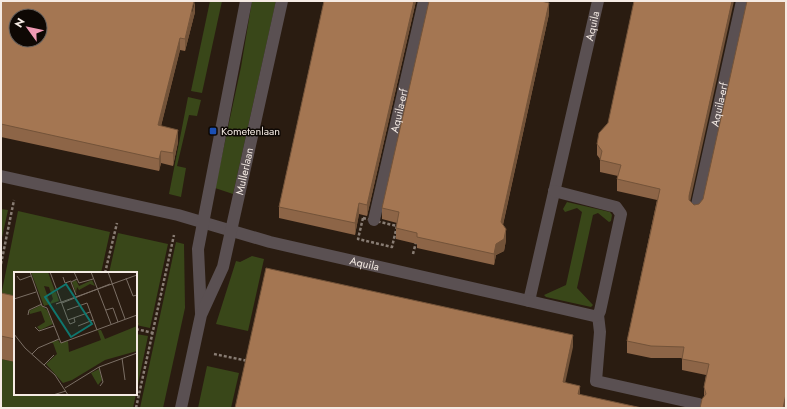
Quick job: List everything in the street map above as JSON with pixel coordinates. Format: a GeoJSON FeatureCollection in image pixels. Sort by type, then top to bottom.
{"type":"FeatureCollection","features":[{"type":"Feature","properties":{"kind":"street","name":"Mullerlaan"},"geometry":{"type":"LineString","coordinates":[[201,315],[198,249],[202,222],[246,1]]}},
{"type":"Feature","properties":{"kind":"street","name":"Mullerlaan"},"geometry":{"type":"LineString","coordinates":[[181,408],[201,315],[223,267],[232,232],[282,1]]}},
{"type":"Feature","properties":{"kind":"street","name":"Aquila-erf"},"geometry":{"type":"LineString","coordinates":[[374,220],[424,1]]}},
{"type":"Feature","properties":{"kind":"street","name":"Aquila"},"geometry":{"type":"LineString","coordinates":[[529,301],[598,1]]}},
{"type":"Feature","properties":{"kind":"street","name":"Aquila-erf"},"geometry":{"type":"LineString","coordinates":[[696,209],[742,1]]}},
{"type":"Feature","properties":{"kind":"street"},"geometry":{"type":"LineString","coordinates":[[1,176],[122,202],[202,222]]}},
{"type":"Feature","properties":{"kind":"street"},"geometry":{"type":"LineString","coordinates":[[554,191],[616,207],[621,214],[598,315],[600,332],[596,381],[699,404]]}},
{"type":"Feature","properties":{"kind":"street","name":"Aquila"},"geometry":{"type":"LineString","coordinates":[[202,222],[232,232],[594,316],[598,315]]}},
{"type":"Feature","properties":{"kind":"path"},"geometry":{"type":"LineString","coordinates":[[1,264],[19,179]]}},
{"type":"Feature","properties":{"kind":"path"},"geometry":{"type":"LineString","coordinates":[[105,272],[122,202]]}},
{"type":"Feature","properties":{"kind":"path"},"geometry":{"type":"LineString","coordinates":[[136,408],[178,215]]}},
{"type":"Feature","properties":{"kind":"path"},"geometry":{"type":"LineString","coordinates":[[397,226],[404,227]]}},
{"type":"Feature","properties":{"kind":"path"},"geometry":{"type":"LineString","coordinates":[[408,273],[417,237]]}},
{"type":"Feature","properties":{"kind":"path"},"geometry":{"type":"LineString","coordinates":[[137,329],[153,333]]}},
{"type":"Feature","properties":{"kind":"path"},"geometry":{"type":"LineString","coordinates":[[194,350],[256,363]]}},
{"type":"Feature","properties":{"kind":"green space"},"geometry":{"type":"Polygon","coordinates":[[[210,1],[222,1],[202,93],[191,91],[210,1]]]}},
{"type":"Feature","properties":{"kind":"green space"},"geometry":{"type":"Polygon","coordinates":[[[252,1],[276,1],[233,194],[215,188],[241,67],[252,1]]]}},
{"type":"Feature","properties":{"kind":"green space"},"geometry":{"type":"Polygon","coordinates":[[[188,97],[201,100],[197,116],[189,115],[177,166],[186,168],[181,197],[169,194],[188,97]]]}},
{"type":"Feature","properties":{"kind":"green space"},"geometry":{"type":"Polygon","coordinates":[[[567,202],[610,212],[612,215],[611,221],[609,222],[598,213],[593,215],[577,288],[593,305],[591,307],[546,297],[544,295],[566,285],[582,212],[577,208],[565,212],[563,209],[567,202]]]}},
{"type":"Feature","properties":{"kind":"green space"},"geometry":{"type":"Polygon","coordinates":[[[1,209],[8,210],[1,242],[1,209]]]}},
{"type":"Feature","properties":{"kind":"green space"},"geometry":{"type":"Polygon","coordinates":[[[18,211],[110,232],[101,272],[14,272],[14,299],[1,296],[18,211]]]}},
{"type":"Feature","properties":{"kind":"green space"},"geometry":{"type":"Polygon","coordinates":[[[118,233],[168,244],[150,328],[137,325],[137,272],[109,272],[118,233]]]}},
{"type":"Feature","properties":{"kind":"green space"},"geometry":{"type":"Polygon","coordinates":[[[176,242],[184,244],[185,308],[163,408],[140,408],[176,242]]]}},
{"type":"Feature","properties":{"kind":"green space"},"geometry":{"type":"Polygon","coordinates":[[[252,256],[264,259],[248,331],[216,324],[236,261],[240,262],[252,256]]]}},
{"type":"Feature","properties":{"kind":"green space"},"geometry":{"type":"Polygon","coordinates":[[[137,334],[148,336],[137,389],[137,352],[137,334]]]}},
{"type":"Feature","properties":{"kind":"green space"},"geometry":{"type":"Polygon","coordinates":[[[1,359],[14,362],[14,395],[136,395],[133,408],[1,408],[1,359]]]}},
{"type":"Feature","properties":{"kind":"green space"},"geometry":{"type":"Polygon","coordinates":[[[207,366],[239,373],[231,408],[198,408],[207,366]]]}},
{"type":"Feature","properties":{"kind":"building"},"geometry":{"type":"Polygon","coordinates":[[[1,1],[194,1],[185,39],[180,38],[158,125],[178,130],[173,153],[161,151],[159,159],[1,124],[1,1]]]}},
{"type":"Feature","properties":{"kind":"building"},"geometry":{"type":"Polygon","coordinates":[[[324,1],[414,1],[367,205],[359,203],[355,223],[279,207],[324,1]]]}},
{"type":"Feature","properties":{"kind":"building"},"geometry":{"type":"Polygon","coordinates":[[[429,1],[541,1],[549,3],[501,222],[506,229],[504,239],[496,244],[494,254],[417,237],[417,233],[396,228],[399,212],[382,208],[429,1]]]}},
{"type":"Feature","properties":{"kind":"building"},"geometry":{"type":"Polygon","coordinates":[[[634,1],[732,1],[689,196],[689,200],[694,205],[699,204],[703,199],[747,1],[786,1],[786,394],[783,408],[700,408],[702,399],[706,394],[704,387],[709,364],[682,359],[684,347],[651,346],[627,341],[660,189],[617,179],[621,165],[600,160],[602,151],[597,144],[599,133],[608,123],[634,1]]]}},
{"type":"Feature","properties":{"kind":"building"},"geometry":{"type":"Polygon","coordinates":[[[266,268],[573,335],[563,382],[580,386],[578,394],[642,408],[235,408],[266,268]]]}},
{"type":"Feature","properties":{"kind":"building"},"geometry":{"type":"Polygon","coordinates":[[[1,293],[14,296],[14,339],[1,336],[1,293]]]}},
{"type":"Feature","properties":{"kind":"place","name":"Kometenlaan"},"geometry":{"type":"Point","coordinates":[213,131]}}]}
